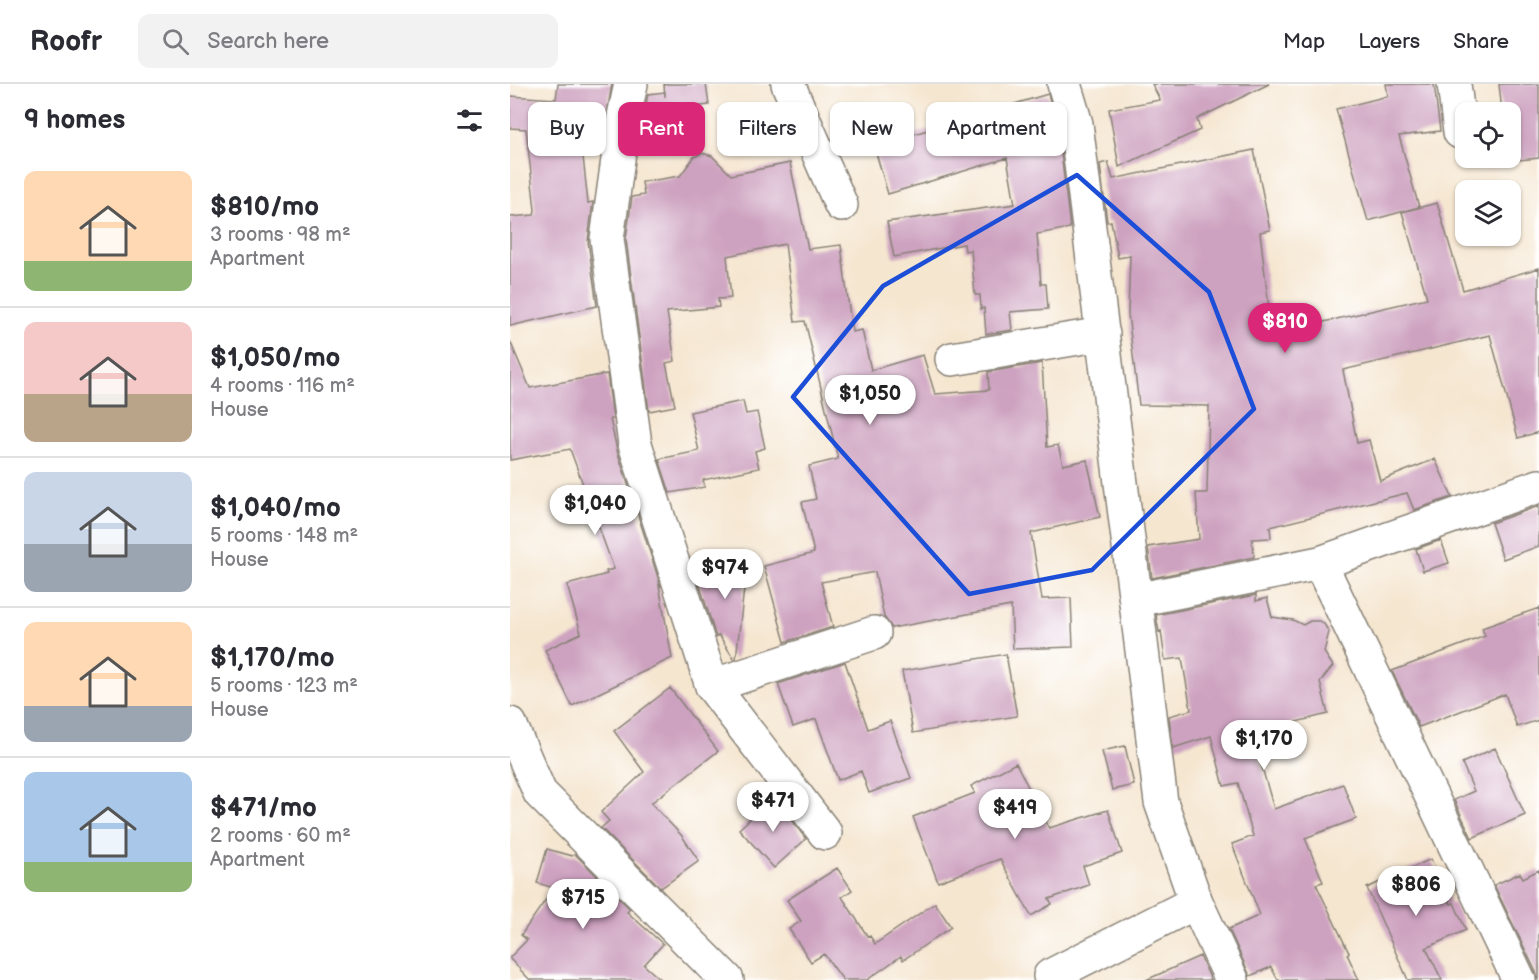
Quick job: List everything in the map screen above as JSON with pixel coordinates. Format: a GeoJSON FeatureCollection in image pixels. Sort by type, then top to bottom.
{"type":"FeatureCollection","features":[{"type":"Feature","properties":{"kind":"street"},"geometry":{"type":"LineString","coordinates":[[631,84],[624,116],[607,239],[635,444],[712,686],[825,833]]}},
{"type":"Feature","properties":{"kind":"street"},"geometry":{"type":"LineString","coordinates":[[788,84],[841,205]]}},
{"type":"Feature","properties":{"kind":"street"},"geometry":{"type":"LineString","coordinates":[[1064,84],[1076,124],[1161,802],[1196,902],[1232,980]]}},
{"type":"Feature","properties":{"kind":"street"},"geometry":{"type":"LineString","coordinates":[[1454,84],[1456,102]]}},
{"type":"Feature","properties":{"kind":"street"},"geometry":{"type":"LineString","coordinates":[[952,359],[1102,334]]}},
{"type":"Feature","properties":{"kind":"street"},"geometry":{"type":"LineString","coordinates":[[1136,600],[1320,563],[1539,486]]}},
{"type":"Feature","properties":{"kind":"street"},"geometry":{"type":"LineString","coordinates":[[1320,563],[1519,980]]}},
{"type":"Feature","properties":{"kind":"street"},"geometry":{"type":"LineString","coordinates":[[712,686],[874,633]]}},
{"type":"Feature","properties":{"kind":"street"},"geometry":{"type":"LineString","coordinates":[[510,724],[540,793],[727,980]]}},
{"type":"Feature","properties":{"kind":"street"},"geometry":{"type":"LineString","coordinates":[[1050,976],[1196,902]]}},
{"type":"Feature","properties":{"kind":"highlighted area"},"geometry":{"type":"Polygon","coordinates":[[[1077,175],[1209,292],[1254,409],[1092,570],[969,594],[793,397],[883,286],[1077,175]]]}},
{"type":"Feature","properties":{"kind":"building"},"geometry":{"type":"Polygon","coordinates":[[[558,84],[612,84],[606,119],[606,102],[528,102],[528,147],[526,129],[510,128],[510,96],[556,99],[558,84]]]}},
{"type":"Feature","properties":{"kind":"building"},"geometry":{"type":"Polygon","coordinates":[[[664,84],[706,84],[709,105],[705,105],[705,102],[646,102],[648,94],[665,92],[664,84]]]}},
{"type":"Feature","properties":{"kind":"building"},"geometry":{"type":"Polygon","coordinates":[[[1152,84],[1269,84],[1197,119],[1200,130],[1119,167],[1109,109],[1160,100],[1152,84]]]}},
{"type":"Feature","properties":{"kind":"building"},"geometry":{"type":"Polygon","coordinates":[[[1386,84],[1434,84],[1440,131],[1399,136],[1419,207],[1368,221],[1336,109],[1388,96],[1386,84]]]}},
{"type":"Feature","properties":{"kind":"building"},"geometry":{"type":"Polygon","coordinates":[[[1499,84],[1539,84],[1539,158],[1521,160],[1521,102],[1501,102],[1499,84]]]}},
{"type":"Feature","properties":{"kind":"building"},"geometry":{"type":"Polygon","coordinates":[[[1048,94],[1050,102],[1021,102],[1048,94]]]}},
{"type":"Feature","properties":{"kind":"building"},"geometry":{"type":"Polygon","coordinates":[[[926,130],[926,156],[1061,156],[1070,228],[1037,234],[1041,284],[1046,284],[1048,309],[1010,312],[1012,330],[986,334],[984,308],[981,309],[980,295],[975,295],[971,250],[965,251],[964,244],[894,257],[887,222],[1015,204],[1007,158],[888,194],[877,156],[914,156],[914,134],[926,130]]]}},
{"type":"Feature","properties":{"kind":"building"},"geometry":{"type":"Polygon","coordinates":[[[1254,150],[1270,230],[1260,232],[1272,334],[1427,298],[1402,212],[1437,203],[1463,290],[1539,268],[1539,432],[1518,438],[1490,335],[1343,370],[1357,443],[1369,440],[1380,481],[1435,459],[1452,497],[1414,510],[1407,493],[1270,527],[1271,538],[1252,539],[1254,557],[1152,578],[1148,547],[1199,539],[1196,493],[1207,493],[1209,406],[1139,405],[1128,314],[1130,256],[1118,258],[1111,221],[1107,222],[1100,164],[1108,162],[1113,179],[1254,150]]]}},
{"type":"Feature","properties":{"kind":"building"},"geometry":{"type":"Polygon","coordinates":[[[705,154],[712,156],[731,175],[790,163],[808,249],[841,245],[852,332],[862,330],[871,370],[923,355],[935,394],[989,390],[988,372],[1042,363],[1047,447],[1058,445],[1063,465],[1087,460],[1100,517],[1031,533],[1042,599],[1071,598],[1073,647],[1013,649],[1011,606],[892,628],[884,617],[875,572],[821,582],[833,627],[785,642],[764,566],[814,553],[802,502],[816,499],[809,466],[838,459],[805,321],[795,322],[785,244],[727,256],[731,298],[718,299],[719,307],[667,312],[675,361],[666,363],[675,406],[649,411],[626,239],[632,197],[644,195],[642,182],[680,176],[694,157],[705,156],[705,154]]]}},
{"type":"Feature","properties":{"kind":"building"},"geometry":{"type":"Polygon","coordinates":[[[529,156],[583,156],[588,203],[593,202],[588,241],[597,306],[510,326],[510,217],[534,215],[529,156]]]}},
{"type":"Feature","properties":{"kind":"building"},"geometry":{"type":"Polygon","coordinates":[[[510,341],[530,388],[607,374],[613,419],[610,419],[617,450],[661,587],[659,585],[672,658],[572,706],[545,650],[581,633],[567,585],[607,574],[606,571],[614,569],[570,449],[510,460],[510,341]]]}},
{"type":"Feature","properties":{"kind":"building"},"geometry":{"type":"Polygon","coordinates":[[[743,401],[746,414],[757,412],[765,448],[755,451],[759,468],[703,480],[705,487],[670,493],[659,459],[699,451],[690,412],[743,401]]]}},
{"type":"Feature","properties":{"kind":"building"},"geometry":{"type":"Polygon","coordinates":[[[1539,506],[1539,546],[1503,559],[1491,523],[1539,506]]]}},
{"type":"Feature","properties":{"kind":"building"},"geometry":{"type":"Polygon","coordinates":[[[1441,540],[1449,563],[1423,571],[1416,549],[1441,540]]]}},
{"type":"Feature","properties":{"kind":"building"},"geometry":{"type":"Polygon","coordinates":[[[747,562],[736,659],[734,659],[719,635],[716,637],[695,570],[747,562]]]}},
{"type":"Feature","properties":{"kind":"building"},"geometry":{"type":"Polygon","coordinates":[[[1256,595],[1256,601],[1267,598],[1272,617],[1293,620],[1303,625],[1310,621],[1320,621],[1329,632],[1324,652],[1333,666],[1320,682],[1328,714],[1252,733],[1274,809],[1343,784],[1356,819],[1305,838],[1323,882],[1316,884],[1349,953],[1347,954],[1359,980],[1278,980],[1271,967],[1250,976],[1229,929],[1260,915],[1232,844],[1253,836],[1238,783],[1224,786],[1211,736],[1173,748],[1169,716],[1191,710],[1182,658],[1165,660],[1156,615],[1256,595]]]}},
{"type":"Feature","properties":{"kind":"building"},"geometry":{"type":"Polygon","coordinates":[[[1539,608],[1539,720],[1517,727],[1505,694],[1419,727],[1392,671],[1485,636],[1482,628],[1539,608]]]}},
{"type":"Feature","properties":{"kind":"building"},"geometry":{"type":"Polygon","coordinates":[[[1006,654],[1017,716],[913,733],[902,671],[1006,654]]]}},
{"type":"Feature","properties":{"kind":"building"},"geometry":{"type":"Polygon","coordinates":[[[845,662],[868,729],[890,721],[911,778],[869,793],[861,771],[838,780],[816,719],[793,727],[778,684],[845,662]]]}},
{"type":"Feature","properties":{"kind":"building"},"geometry":{"type":"Polygon","coordinates":[[[670,688],[718,751],[651,803],[682,836],[699,861],[661,888],[601,828],[609,821],[601,812],[644,772],[614,731],[670,688]]]}},
{"type":"Feature","properties":{"kind":"building"},"geometry":{"type":"Polygon","coordinates":[[[1125,746],[1134,785],[1112,790],[1102,751],[1125,746]]]}},
{"type":"Feature","properties":{"kind":"building"},"geometry":{"type":"Polygon","coordinates":[[[1495,748],[1525,815],[1472,838],[1454,800],[1474,791],[1462,763],[1495,748]]]}},
{"type":"Feature","properties":{"kind":"building"},"geometry":{"type":"Polygon","coordinates":[[[1016,763],[1049,828],[1108,810],[1122,853],[1083,866],[1089,885],[1049,899],[1052,904],[1031,916],[1000,859],[938,882],[913,817],[975,793],[971,786],[1016,763]]]}},
{"type":"Feature","properties":{"kind":"building"},"geometry":{"type":"Polygon","coordinates":[[[774,797],[806,839],[774,868],[739,829],[774,797]]]}},
{"type":"Feature","properties":{"kind":"building"},"geometry":{"type":"Polygon","coordinates":[[[547,849],[572,856],[575,854],[630,909],[627,912],[663,944],[644,965],[661,980],[530,980],[510,959],[527,940],[521,935],[554,888],[537,883],[547,849]]]}},
{"type":"Feature","properties":{"kind":"building"},"geometry":{"type":"Polygon","coordinates":[[[1431,859],[1451,904],[1454,903],[1466,930],[1426,948],[1442,980],[1408,980],[1367,888],[1431,859]]]}},
{"type":"Feature","properties":{"kind":"building"},"geometry":{"type":"Polygon","coordinates":[[[837,868],[852,890],[842,897],[875,944],[935,903],[951,927],[903,960],[901,956],[867,980],[843,980],[824,954],[811,962],[789,929],[801,921],[787,900],[837,868]]]}},
{"type":"Feature","properties":{"kind":"building"},"geometry":{"type":"Polygon","coordinates":[[[1539,870],[1538,980],[1494,885],[1520,873],[1523,878],[1539,870]]]}},
{"type":"Feature","properties":{"kind":"building"},"geometry":{"type":"Polygon","coordinates":[[[1200,956],[1211,980],[1146,980],[1200,956]]]}}]}
